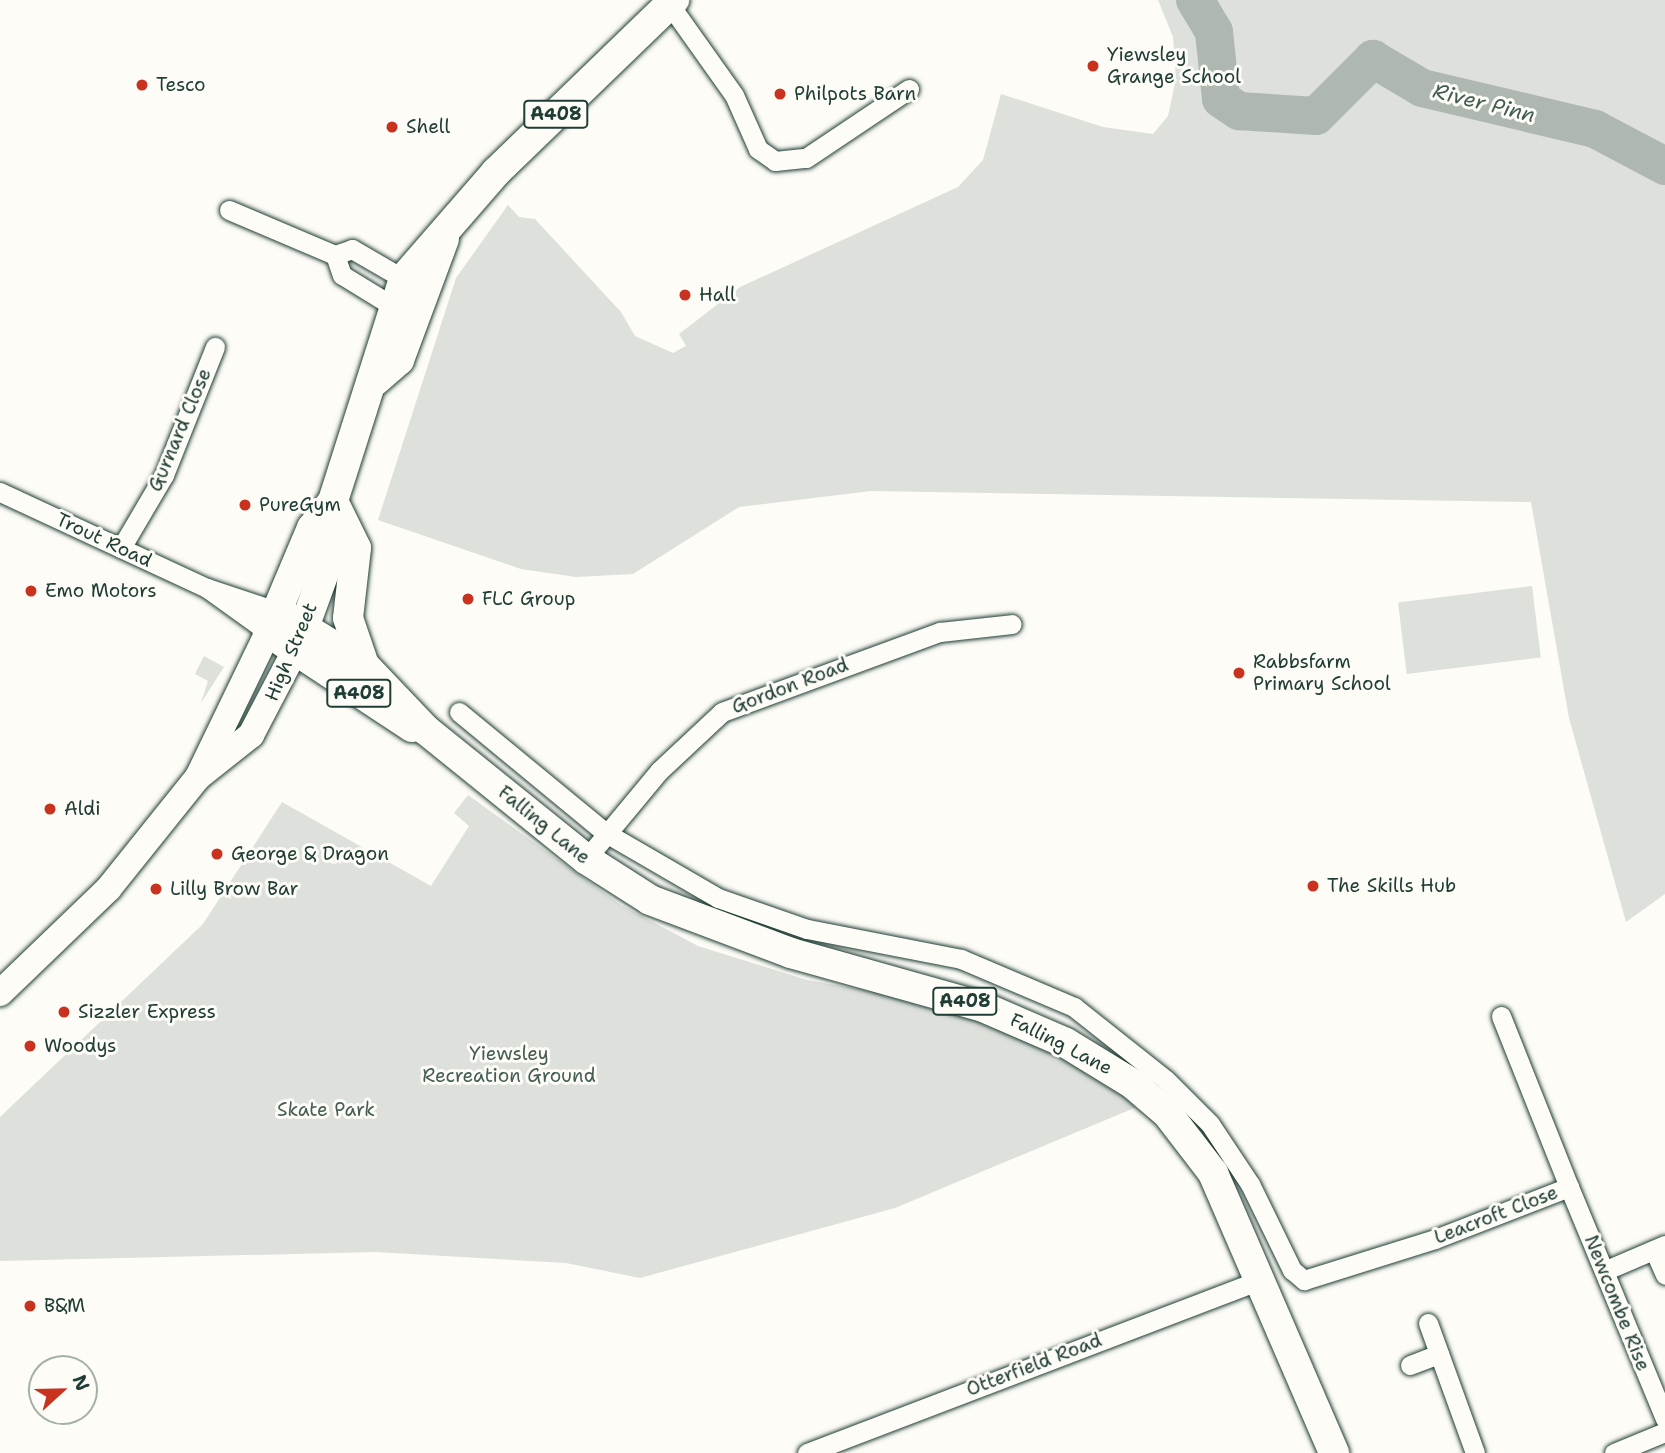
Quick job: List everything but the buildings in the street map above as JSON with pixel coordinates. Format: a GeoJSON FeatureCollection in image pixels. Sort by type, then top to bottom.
{"type":"FeatureCollection","features":[{"type":"Feature","properties":{"kind":"main road","name":"High Street"},"geometry":{"type":"LineString","coordinates":[[287,630],[337,537],[333,501],[374,381],[399,360],[403,312],[444,235],[496,172],[672,2]]}},
{"type":"Feature","properties":{"kind":"main road"},"geometry":{"type":"LineString","coordinates":[[333,501],[356,548],[348,618],[364,665]]}},
{"type":"Feature","properties":{"kind":"main road","name":"Falling Lane"},"geometry":{"type":"LineString","coordinates":[[287,630],[364,665],[426,730],[586,859],[650,900],[709,926],[983,1007],[1101,1061],[1167,1113],[1201,1156],[1262,1279],[1334,1453]]}},
{"type":"Feature","properties":{"kind":"main road","name":"Falling Lane"},"geometry":{"type":"LineString","coordinates":[[287,630],[406,725],[426,730]]}},
{"type":"Feature","properties":{"kind":"street"},"geometry":{"type":"LineString","coordinates":[[672,2],[734,95],[758,149],[775,161],[806,158],[909,89]]}},
{"type":"Feature","properties":{"kind":"street"},"geometry":{"type":"LineString","coordinates":[[229,211],[335,255],[352,249],[415,285]]}},
{"type":"Feature","properties":{"kind":"street"},"geometry":{"type":"LineString","coordinates":[[335,255],[342,275],[403,312]]}},
{"type":"Feature","properties":{"kind":"street","name":"Gurnard Close"},"geometry":{"type":"LineString","coordinates":[[121,548],[164,475],[215,347]]}},
{"type":"Feature","properties":{"kind":"street","name":"Trout Road"},"geometry":{"type":"LineString","coordinates":[[0,492],[207,588],[287,630]]}},
{"type":"Feature","properties":{"kind":"street","name":"Gordon Road"},"geometry":{"type":"LineString","coordinates":[[586,859],[659,771],[722,712],[940,632],[1012,624]]}},
{"type":"Feature","properties":{"kind":"street","name":"High Street"},"geometry":{"type":"LineString","coordinates":[[198,777],[251,735],[287,630]]}},
{"type":"Feature","properties":{"kind":"street","name":"High Street"},"geometry":{"type":"LineString","coordinates":[[0,993],[109,888],[198,777],[287,630]]}},
{"type":"Feature","properties":{"kind":"street","name":"Falling Lane"},"geometry":{"type":"LineString","coordinates":[[460,712],[606,833],[658,868],[762,916],[961,960],[1074,1007],[1166,1080],[1210,1124],[1250,1184],[1292,1270]]}},
{"type":"Feature","properties":{"kind":"street","name":"Leacroft Close"},"geometry":{"type":"LineString","coordinates":[[1292,1270],[1304,1280],[1320,1279],[1569,1187],[1502,1016]]}},
{"type":"Feature","properties":{"kind":"street","name":"Newcombe Rise"},"geometry":{"type":"LineString","coordinates":[[1569,1187],[1665,1419]]}},
{"type":"Feature","properties":{"kind":"street"},"geometry":{"type":"LineString","coordinates":[[1604,1271],[1660,1248],[1665,1275]]}},
{"type":"Feature","properties":{"kind":"street","name":"Otterfield Road"},"geometry":{"type":"LineString","coordinates":[[807,1453],[1262,1279]]}},
{"type":"Feature","properties":{"kind":"street"},"geometry":{"type":"LineString","coordinates":[[1428,1323],[1475,1453]]}},
{"type":"Feature","properties":{"kind":"street"},"geometry":{"type":"LineString","coordinates":[[1410,1364],[1438,1354]]}},
{"type":"Feature","properties":{"kind":"street"},"geometry":{"type":"LineString","coordinates":[[1614,1453],[1665,1432]]}},
{"type":"Feature","properties":{"kind":"green space"},"geometry":{"type":"Polygon","coordinates":[[[1158,0],[1193,0],[1211,32],[1217,68],[1214,32],[1195,0],[1665,0],[1665,894],[1626,922],[1569,718],[1531,502],[871,491],[739,507],[633,574],[576,577],[521,569],[378,520],[456,278],[508,205],[519,217],[535,219],[621,312],[635,336],[673,353],[686,346],[679,334],[740,287],[958,187],[983,160],[1001,94],[1103,127],[1153,134],[1168,116],[1176,79],[1173,37],[1158,0]]]}},
{"type":"Feature","properties":{"kind":"green space"},"geometry":{"type":"Polygon","coordinates":[[[1532,586],[1541,657],[1407,674],[1398,602],[1532,586]]]}},
{"type":"Feature","properties":{"kind":"green space"},"geometry":{"type":"Polygon","coordinates":[[[204,656],[224,667],[201,703],[208,681],[195,674],[204,656]]]}},
{"type":"Feature","properties":{"kind":"green space","name":"Yiewsley Recreation Ground"},"geometry":{"type":"Polygon","coordinates":[[[468,795],[621,905],[698,946],[807,980],[943,1004],[1084,1064],[1139,1106],[895,1208],[640,1278],[566,1263],[375,1252],[0,1261],[0,1117],[203,924],[282,802],[431,886],[469,826],[454,813],[468,795]]]}},
{"type":"Feature","properties":{"kind":"waterway","name":"River Pinn"},"geometry":{"type":"LineString","coordinates":[[1195,0],[1214,32],[1221,99],[1239,111],[1316,116],[1373,59],[1422,88],[1595,129],[1665,166]]}},
{"type":"Feature","properties":{"kind":"place","name":"Yiewsley Grange School"},"geometry":{"type":"Point","coordinates":[1093,66]}},
{"type":"Feature","properties":{"kind":"place","name":"Tesco"},"geometry":{"type":"Point","coordinates":[142,85]}},
{"type":"Feature","properties":{"kind":"place","name":"Philpots Barn"},"geometry":{"type":"Point","coordinates":[780,94]}},
{"type":"Feature","properties":{"kind":"place","name":"Shell"},"geometry":{"type":"Point","coordinates":[392,127]}},
{"type":"Feature","properties":{"kind":"place","name":"Hall"},"geometry":{"type":"Point","coordinates":[685,295]}},
{"type":"Feature","properties":{"kind":"place","name":"PureGym"},"geometry":{"type":"Point","coordinates":[245,505]}},
{"type":"Feature","properties":{"kind":"place","name":"Emo Motors"},"geometry":{"type":"Point","coordinates":[31,591]}},
{"type":"Feature","properties":{"kind":"place","name":"FLC Group"},"geometry":{"type":"Point","coordinates":[468,599]}},
{"type":"Feature","properties":{"kind":"place","name":"Rabbsfarm Primary School"},"geometry":{"type":"Point","coordinates":[1239,673]}},
{"type":"Feature","properties":{"kind":"place","name":"Aldi"},"geometry":{"type":"Point","coordinates":[50,809]}},
{"type":"Feature","properties":{"kind":"place","name":"George & Dragon"},"geometry":{"type":"Point","coordinates":[217,854]}},
{"type":"Feature","properties":{"kind":"place","name":"The Skills Hub"},"geometry":{"type":"Point","coordinates":[1313,886]}},
{"type":"Feature","properties":{"kind":"place","name":"Lilly Brow Bar"},"geometry":{"type":"Point","coordinates":[156,889]}},
{"type":"Feature","properties":{"kind":"place","name":"Sizzler Express"},"geometry":{"type":"Point","coordinates":[64,1012]}},
{"type":"Feature","properties":{"kind":"place","name":"Woodys"},"geometry":{"type":"Point","coordinates":[30,1046]}},
{"type":"Feature","properties":{"kind":"place","name":"B&M"},"geometry":{"type":"Point","coordinates":[30,1306]}},
{"type":"Feature","properties":{"kind":"park label","name":"Skate Park"},"geometry":{"type":"Point","coordinates":[326,1110]}}]}
